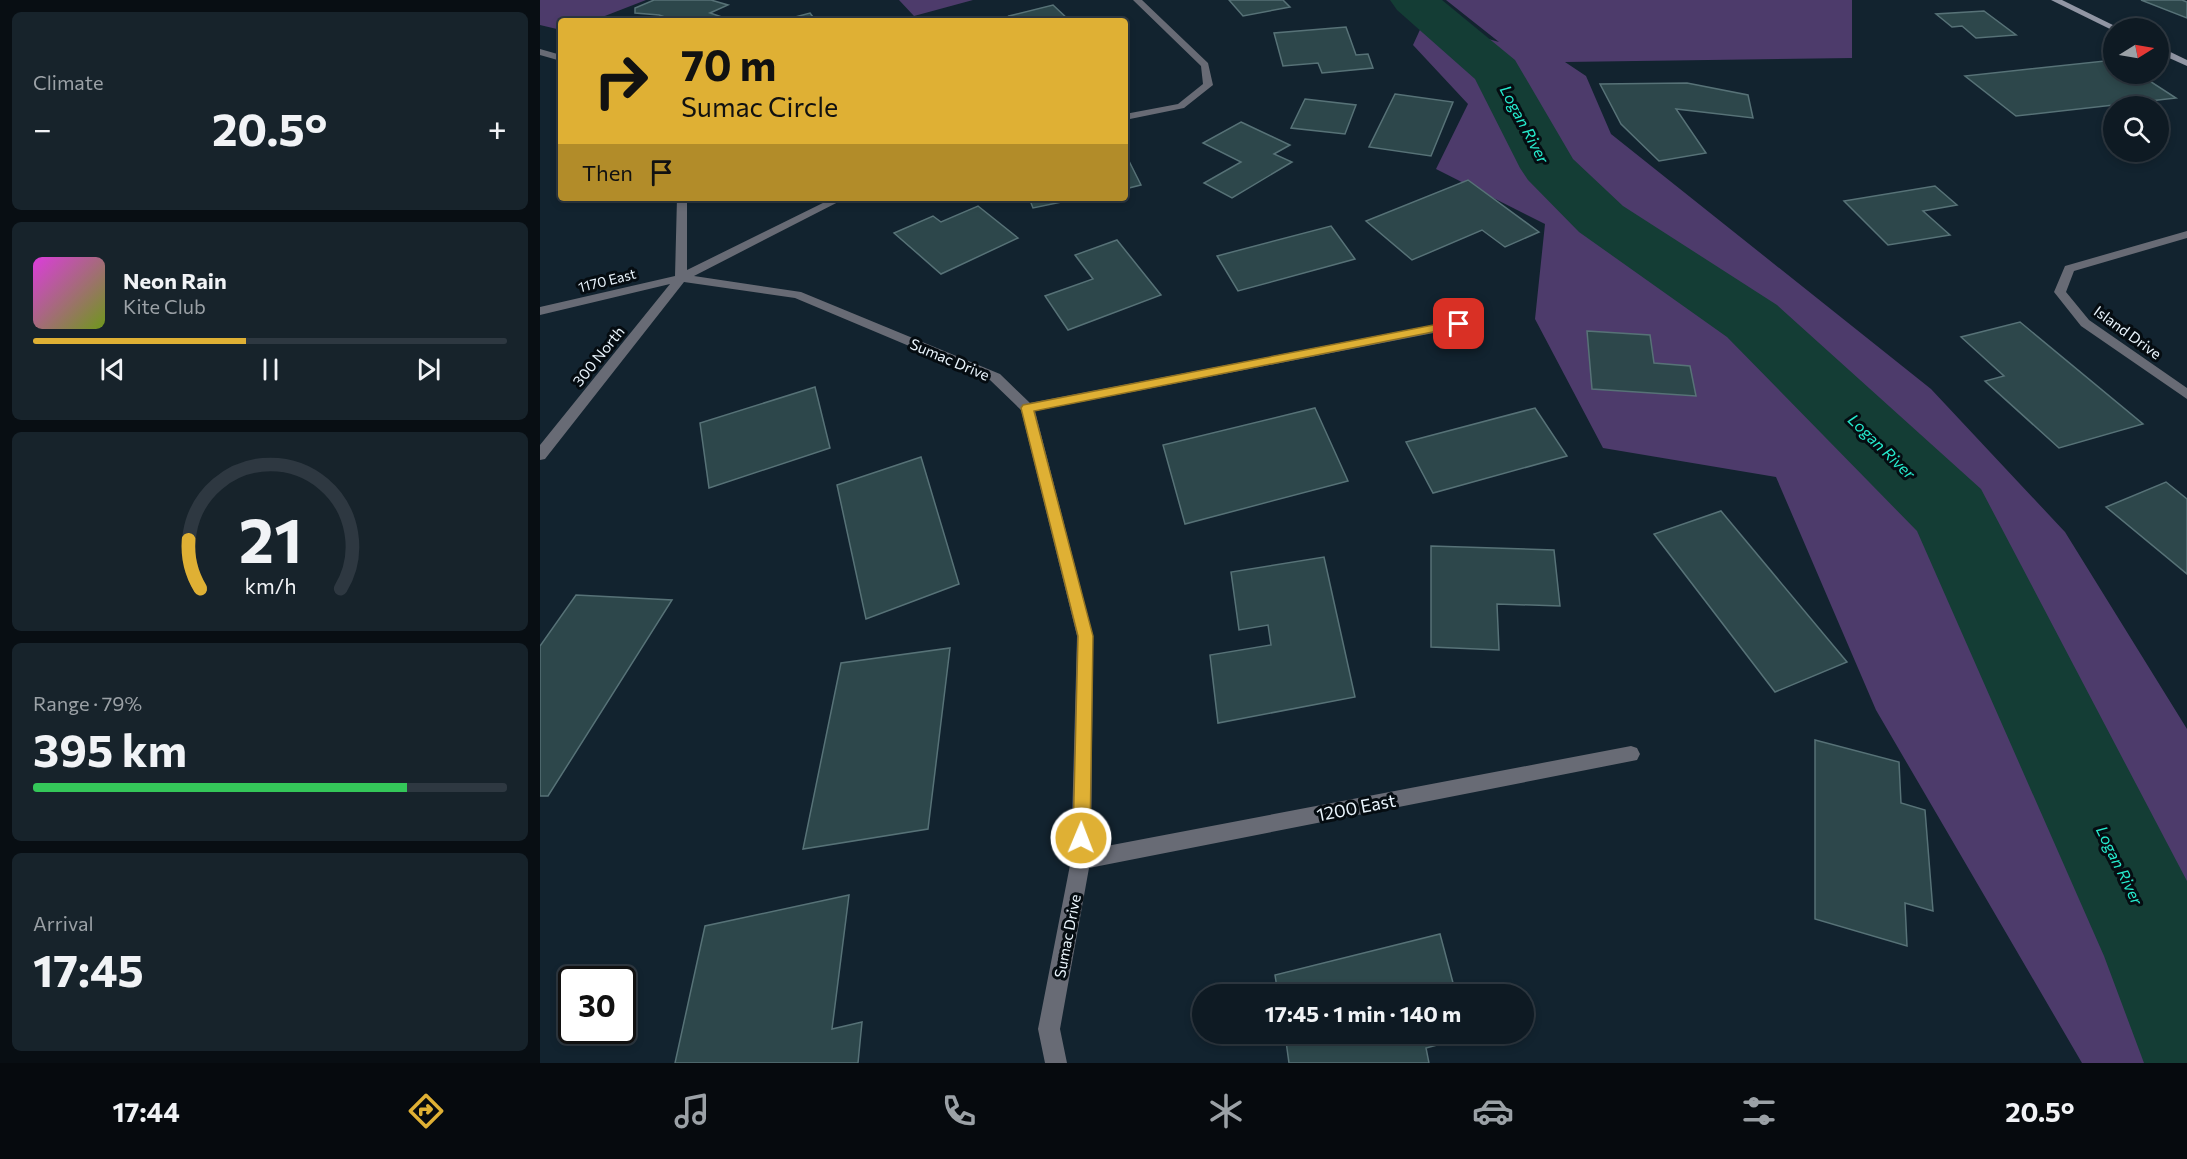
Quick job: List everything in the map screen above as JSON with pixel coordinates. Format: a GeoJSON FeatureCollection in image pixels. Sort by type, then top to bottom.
{"type":"FeatureCollection","features":[{"type":"Feature","properties":{"kind":"street"},"geometry":{"type":"LineString","coordinates":[[1128,116],[1181,106],[1208,86],[1205,66],[1137,0]]}},
{"type":"Feature","properties":{"kind":"street"},"geometry":{"type":"LineString","coordinates":[[2055,0],[2103,22]]}},
{"type":"Feature","properties":{"kind":"street"},"geometry":{"type":"LineString","coordinates":[[540,52],[558,57]]}},
{"type":"Feature","properties":{"kind":"street"},"geometry":{"type":"LineString","coordinates":[[2169,54],[2187,63]]}},
{"type":"Feature","properties":{"kind":"street"},"geometry":{"type":"LineString","coordinates":[[682,201],[681,278],[835,201]]}},
{"type":"Feature","properties":{"kind":"street","name":"Island Drive"},"geometry":{"type":"LineString","coordinates":[[2187,234],[2069,269],[2060,292],[2085,323],[2187,394]]}},
{"type":"Feature","properties":{"kind":"street","name":"1170 East"},"geometry":{"type":"LineString","coordinates":[[540,311],[681,278]]}},
{"type":"Feature","properties":{"kind":"street","name":"Sumac Drive"},"geometry":{"type":"LineString","coordinates":[[681,278],[797,295],[995,377],[1028,408],[1085,636],[1081,860],[1049,1029],[1056,1063]]}},
{"type":"Feature","properties":{"kind":"street","name":"300 North"},"geometry":{"type":"LineString","coordinates":[[540,455],[681,278]]}},
{"type":"Feature","properties":{"kind":"street"},"geometry":{"type":"LineString","coordinates":[[1028,408],[1459,324]]}},
{"type":"Feature","properties":{"kind":"street","name":"1200 East"},"geometry":{"type":"LineString","coordinates":[[1081,860],[1631,754]]}},
{"type":"Feature","properties":{"kind":"shaded area"},"geometry":{"type":"Polygon","coordinates":[[[540,0],[646,0],[600,18],[558,18],[558,29],[540,25],[540,0]]]}},
{"type":"Feature","properties":{"kind":"shaded area"},"geometry":{"type":"Polygon","coordinates":[[[899,0],[973,0],[914,16],[899,0]]]}},
{"type":"Feature","properties":{"kind":"shaded area"},"geometry":{"type":"Polygon","coordinates":[[[1446,0],[1852,0],[1852,58],[1565,62],[1586,76],[1611,134],[1931,389],[2065,532],[2187,729],[2187,1063],[2082,1063],[1876,710],[1776,477],[1603,448],[1535,319],[1545,224],[1436,169],[1468,104],[1413,45],[1424,21],[1499,42],[1446,0]]]}},
{"type":"Feature","properties":{"kind":"building"},"geometry":{"type":"Polygon","coordinates":[[[654,0],[711,0],[728,5],[710,13],[725,18],[668,18],[635,13],[635,8],[654,0]]]}},
{"type":"Feature","properties":{"kind":"building"},"geometry":{"type":"Polygon","coordinates":[[[1229,0],[1283,0],[1290,7],[1243,16],[1229,0]]]}},
{"type":"Feature","properties":{"kind":"building"},"geometry":{"type":"Polygon","coordinates":[[[2141,0],[2182,0],[2187,2],[2187,18],[2141,0]]]}},
{"type":"Feature","properties":{"kind":"building"},"geometry":{"type":"Polygon","coordinates":[[[1053,5],[1067,18],[1011,18],[1009,16],[1053,5]]]}},
{"type":"Feature","properties":{"kind":"building"},"geometry":{"type":"Polygon","coordinates":[[[1984,11],[2016,35],[1976,38],[1962,26],[1952,27],[1936,14],[1984,11]]]}},
{"type":"Feature","properties":{"kind":"building"},"geometry":{"type":"Polygon","coordinates":[[[810,13],[814,18],[791,18],[810,13]]]}},
{"type":"Feature","properties":{"kind":"building"},"geometry":{"type":"Polygon","coordinates":[[[1346,27],[1356,55],[1368,54],[1373,68],[1322,73],[1318,63],[1283,66],[1274,33],[1346,27]]]}},
{"type":"Feature","properties":{"kind":"building"},"geometry":{"type":"Polygon","coordinates":[[[2103,61],[2103,84],[2154,84],[2176,98],[2169,99],[2169,96],[2103,96],[2103,106],[2016,116],[1965,76],[2103,61]]]}},
{"type":"Feature","properties":{"kind":"building"},"geometry":{"type":"Polygon","coordinates":[[[1687,83],[1748,95],[1753,118],[1676,109],[1706,153],[1659,161],[1621,124],[1600,84],[1687,83]]]}},
{"type":"Feature","properties":{"kind":"building"},"geometry":{"type":"Polygon","coordinates":[[[1395,94],[1453,102],[1431,156],[1369,147],[1395,94]]]}},
{"type":"Feature","properties":{"kind":"building"},"geometry":{"type":"Polygon","coordinates":[[[1305,99],[1356,105],[1345,134],[1291,128],[1305,99]]]}},
{"type":"Feature","properties":{"kind":"building"},"geometry":{"type":"Polygon","coordinates":[[[1241,122],[1290,145],[1274,154],[1292,162],[1232,198],[1204,183],[1241,162],[1203,143],[1241,122]]]}},
{"type":"Feature","properties":{"kind":"building"},"geometry":{"type":"Polygon","coordinates":[[[1129,161],[1141,185],[1128,188],[1129,161]]]}},
{"type":"Feature","properties":{"kind":"building"},"geometry":{"type":"Polygon","coordinates":[[[1468,180],[1539,232],[1505,247],[1482,230],[1412,260],[1366,221],[1468,180]]]}},
{"type":"Feature","properties":{"kind":"building"},"geometry":{"type":"Polygon","coordinates":[[[1935,186],[1957,205],[1923,211],[1950,235],[1888,245],[1844,201],[1935,186]]]}},
{"type":"Feature","properties":{"kind":"building"},"geometry":{"type":"Polygon","coordinates":[[[1030,201],[1067,201],[1033,208],[1030,201]]]}},
{"type":"Feature","properties":{"kind":"building"},"geometry":{"type":"Polygon","coordinates":[[[978,206],[1018,238],[941,274],[894,233],[933,216],[941,222],[978,206]]]}},
{"type":"Feature","properties":{"kind":"building"},"geometry":{"type":"Polygon","coordinates":[[[1331,226],[1355,259],[1238,291],[1217,256],[1331,226]]]}},
{"type":"Feature","properties":{"kind":"building"},"geometry":{"type":"Polygon","coordinates":[[[1117,240],[1161,295],[1068,330],[1045,296],[1093,279],[1075,255],[1117,240]]]}},
{"type":"Feature","properties":{"kind":"building"},"geometry":{"type":"Polygon","coordinates":[[[2020,322],[2143,424],[2059,448],[1985,381],[2004,376],[1961,337],[2020,322]]]}},
{"type":"Feature","properties":{"kind":"building"},"geometry":{"type":"Polygon","coordinates":[[[1587,331],[1650,335],[1654,363],[1690,366],[1696,396],[1592,389],[1587,331]]]}},
{"type":"Feature","properties":{"kind":"building"},"geometry":{"type":"Polygon","coordinates":[[[815,387],[830,448],[709,488],[700,423],[815,387]]]}},
{"type":"Feature","properties":{"kind":"building"},"geometry":{"type":"Polygon","coordinates":[[[1315,408],[1348,481],[1185,524],[1163,445],[1315,408]]]}},
{"type":"Feature","properties":{"kind":"building"},"geometry":{"type":"Polygon","coordinates":[[[1535,408],[1567,456],[1433,493],[1406,442],[1535,408]]]}},
{"type":"Feature","properties":{"kind":"building"},"geometry":{"type":"Polygon","coordinates":[[[921,457],[959,584],[866,619],[837,485],[921,457]]]}},
{"type":"Feature","properties":{"kind":"building"},"geometry":{"type":"Polygon","coordinates":[[[2166,482],[2187,499],[2187,574],[2106,507],[2166,482]]]}},
{"type":"Feature","properties":{"kind":"building"},"geometry":{"type":"Polygon","coordinates":[[[1721,511],[1847,662],[1775,692],[1654,534],[1721,511]]]}},
{"type":"Feature","properties":{"kind":"building"},"geometry":{"type":"Polygon","coordinates":[[[1431,546],[1554,550],[1560,606],[1497,604],[1499,650],[1431,647],[1431,546]]]}},
{"type":"Feature","properties":{"kind":"building"},"geometry":{"type":"Polygon","coordinates":[[[1324,557],[1355,697],[1218,723],[1210,655],[1271,645],[1268,625],[1239,630],[1231,572],[1324,557]]]}},
{"type":"Feature","properties":{"kind":"building"},"geometry":{"type":"Polygon","coordinates":[[[576,595],[672,600],[548,796],[540,796],[540,646],[576,595]]]}},
{"type":"Feature","properties":{"kind":"building"},"geometry":{"type":"Polygon","coordinates":[[[950,648],[928,829],[803,849],[841,663],[950,648]]]}},
{"type":"Feature","properties":{"kind":"building"},"geometry":{"type":"Polygon","coordinates":[[[1815,740],[1899,762],[1901,803],[1925,810],[1933,911],[1905,903],[1907,946],[1815,919],[1815,740]]]}},
{"type":"Feature","properties":{"kind":"building"},"geometry":{"type":"Polygon","coordinates":[[[849,895],[832,1029],[862,1022],[858,1063],[675,1063],[705,926],[849,895]]]}},
{"type":"Feature","properties":{"kind":"building"},"geometry":{"type":"Polygon","coordinates":[[[1440,934],[1453,984],[1276,984],[1275,975],[1440,934]]]}},
{"type":"Feature","properties":{"kind":"building"},"geometry":{"type":"Polygon","coordinates":[[[1286,1044],[1441,1044],[1426,1048],[1429,1063],[1289,1063],[1286,1044]]]}},
{"type":"Feature","properties":{"kind":"waterway","name":"Logan River"},"geometry":{"type":"LineString","coordinates":[[1413,0],[1497,71],[1549,168],[1601,219],[1752,321],[1951,512],[2158,945],[2187,1021]]}},
{"type":"Feature","properties":{"kind":"route"},"geometry":{"type":"LineString","coordinates":[[1081,838],[1085,636],[1028,408],[1459,324]]}}]}
